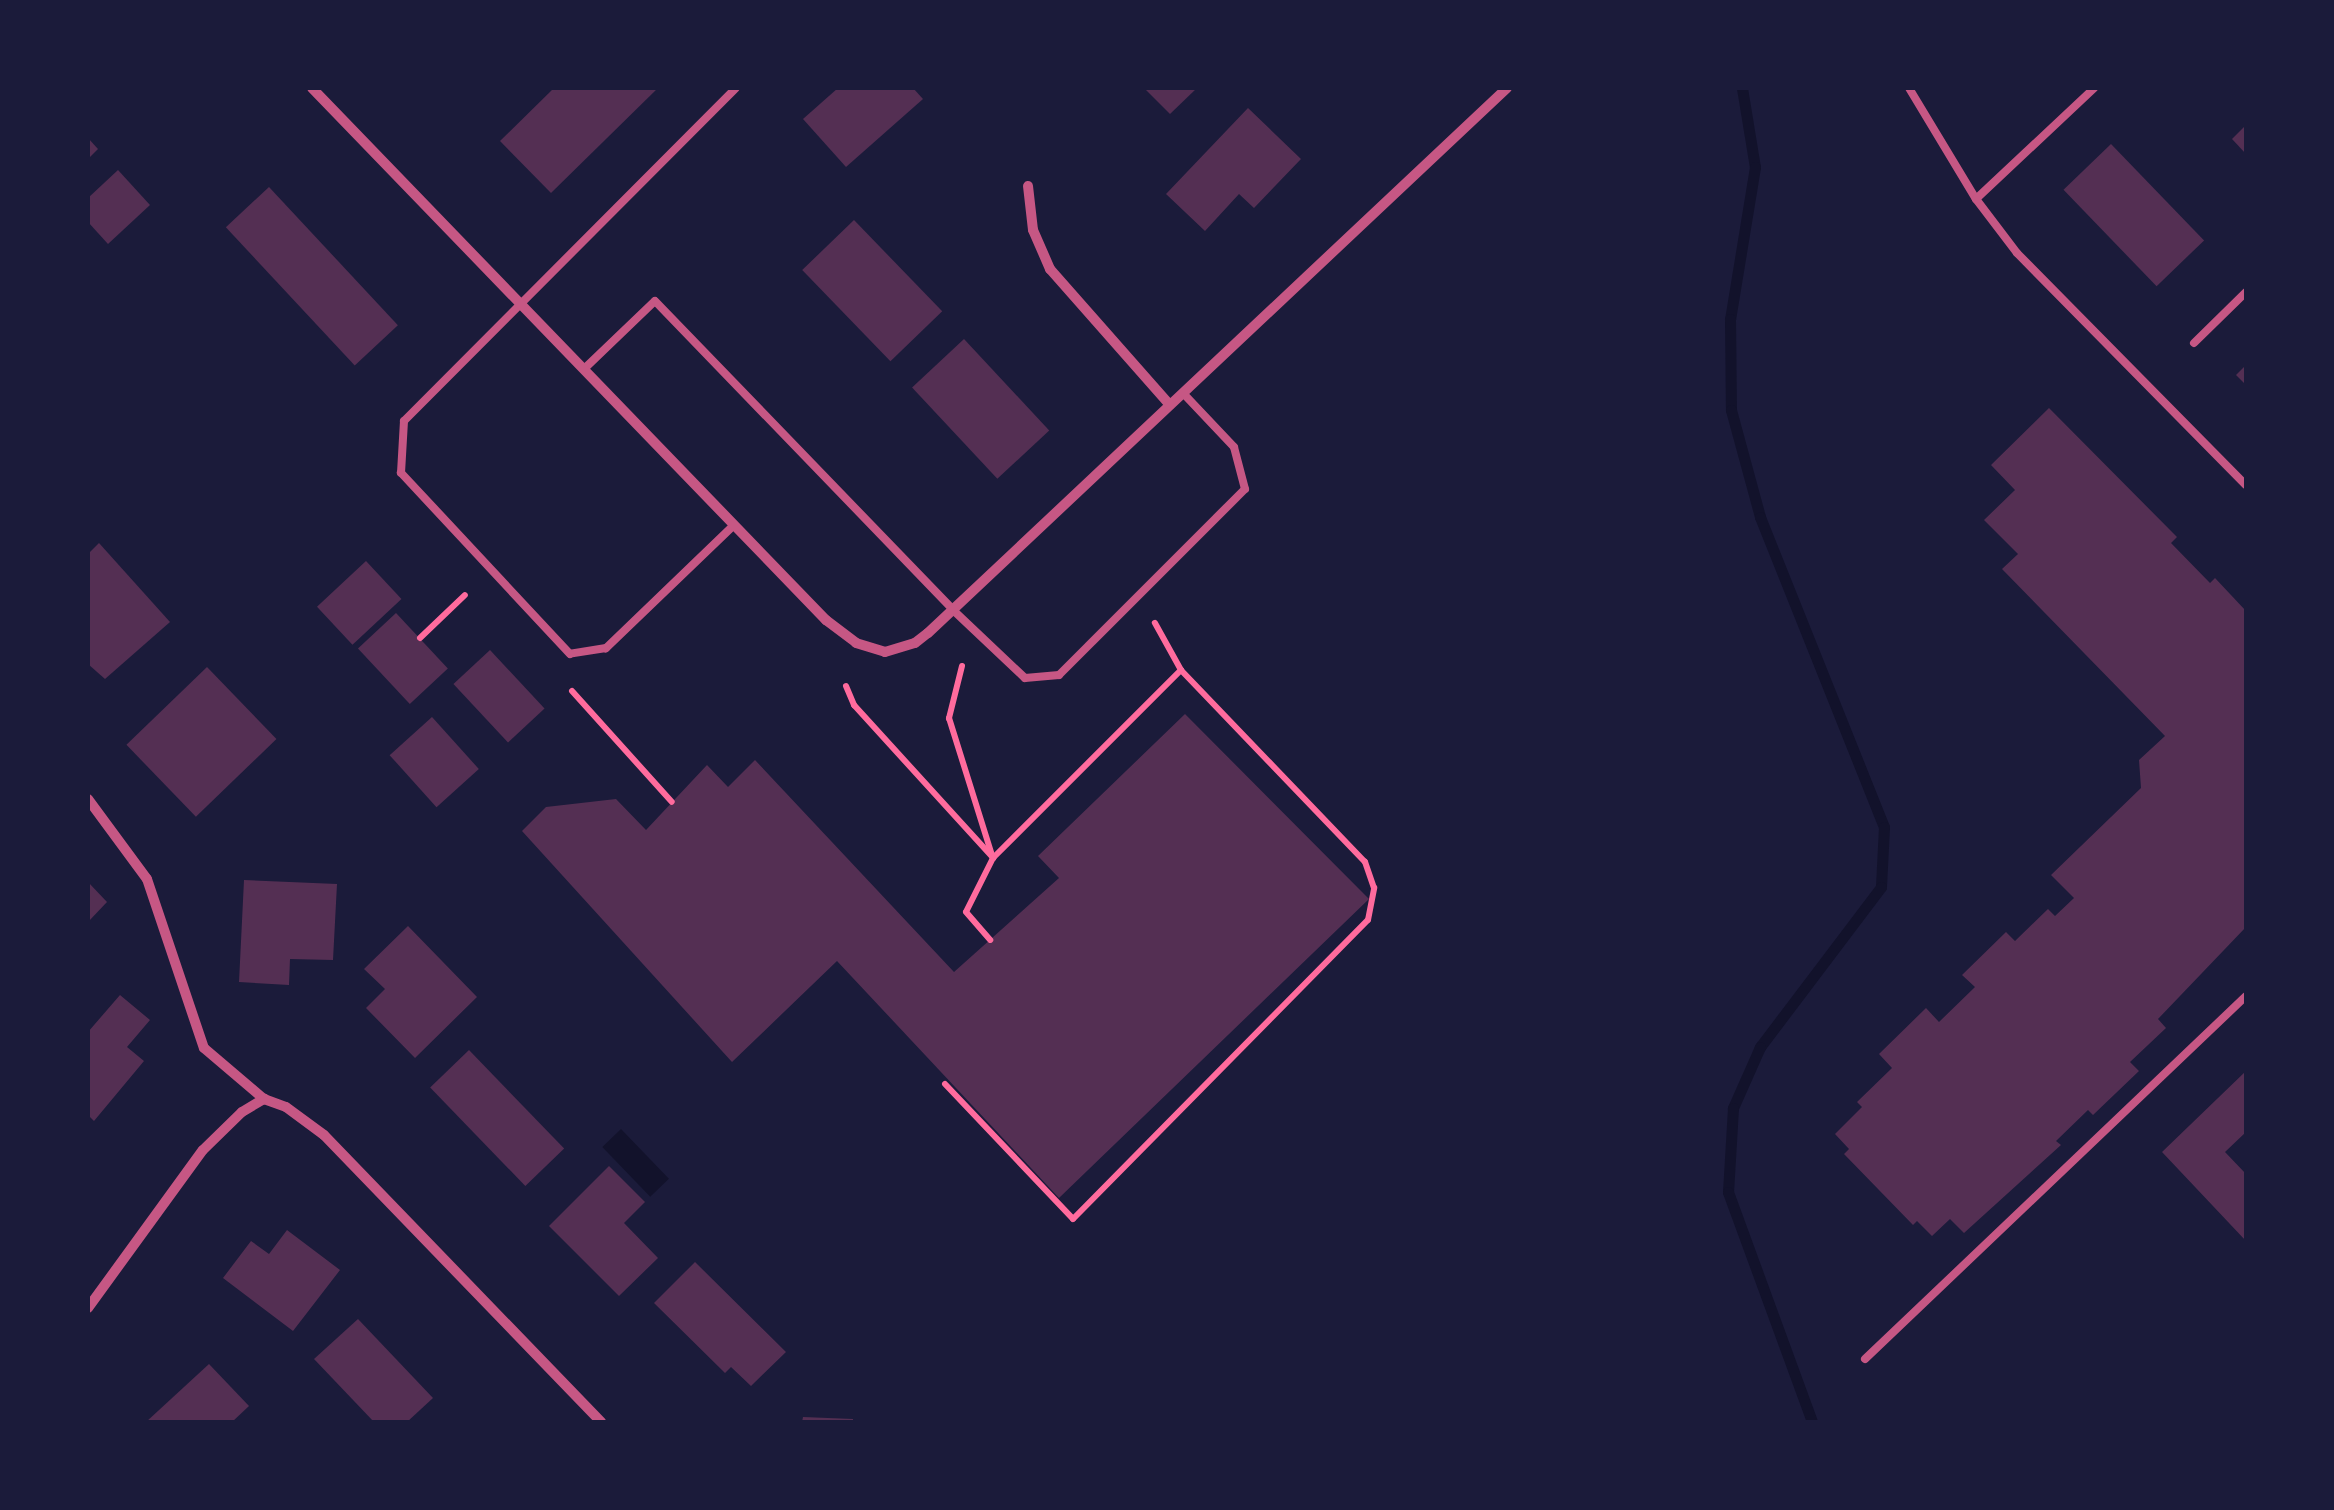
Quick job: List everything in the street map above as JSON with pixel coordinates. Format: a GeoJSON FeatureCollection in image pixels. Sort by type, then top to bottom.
{"type":"FeatureCollection","features":[{"type":"Feature","properties":{"kind":"street"},"geometry":{"type":"LineString","coordinates":[[312,88],[841,634],[885,652],[915,643],[954,610],[1507,88]]}},
{"type":"Feature","properties":{"kind":"street"},"geometry":{"type":"LineString","coordinates":[[1028,186],[1033,230],[1050,270],[1170,406]]}},
{"type":"Feature","properties":{"kind":"street"},"geometry":{"type":"LineString","coordinates":[[88,799],[147,879],[204,1048],[264,1099],[286,1107],[324,1135],[601,1422]]}},
{"type":"Feature","properties":{"kind":"street"},"geometry":{"type":"LineString","coordinates":[[88,1308],[202,1150],[242,1112],[264,1099]]}},
{"type":"Feature","properties":{"kind":"lane"},"geometry":{"type":"LineString","coordinates":[[734,525],[606,648],[570,654],[401,472],[404,421],[523,306],[736,88]]}},
{"type":"Feature","properties":{"kind":"lane"},"geometry":{"type":"LineString","coordinates":[[1910,88],[1976,199],[2017,253],[2246,486]]}},
{"type":"Feature","properties":{"kind":"lane"},"geometry":{"type":"LineString","coordinates":[[1976,199],[2094,88]]}},
{"type":"Feature","properties":{"kind":"lane"},"geometry":{"type":"LineString","coordinates":[[2194,343],[2246,292]]}},
{"type":"Feature","properties":{"kind":"lane"},"geometry":{"type":"LineString","coordinates":[[584,369],[655,301],[954,610],[1025,678],[1058,676],[1245,489],[1234,446],[1183,393]]}},
{"type":"Feature","properties":{"kind":"lane"},"geometry":{"type":"LineString","coordinates":[[1865,1359],[2246,996]]}},
{"type":"Feature","properties":{"kind":"path"},"geometry":{"type":"LineString","coordinates":[[420,638],[465,595]]}},
{"type":"Feature","properties":{"kind":"path"},"geometry":{"type":"LineString","coordinates":[[946,1084],[1073,1218],[1368,920],[1374,888],[1366,862],[1181,670],[1155,623]]}},
{"type":"Feature","properties":{"kind":"path"},"geometry":{"type":"LineString","coordinates":[[962,666],[949,718],[992,858]]}},
{"type":"Feature","properties":{"kind":"path"},"geometry":{"type":"LineString","coordinates":[[990,940],[966,912],[992,858],[1181,670]]}},
{"type":"Feature","properties":{"kind":"path"},"geometry":{"type":"LineString","coordinates":[[846,686],[854,705],[992,858]]}},
{"type":"Feature","properties":{"kind":"path"},"geometry":{"type":"LineString","coordinates":[[572,692],[672,802]]}},
{"type":"Feature","properties":{"kind":"shaded area"},"geometry":{"type":"Polygon","coordinates":[[[621,1129],[669,1179],[650,1197],[602,1147],[621,1129]]]}},
{"type":"Feature","properties":{"kind":"building"},"geometry":{"type":"Polygon","coordinates":[[[554,88],[658,88],[551,193],[500,141],[554,88]]]}},
{"type":"Feature","properties":{"kind":"building"},"geometry":{"type":"Polygon","coordinates":[[[838,88],[913,88],[923,99],[846,167],[803,119],[838,88]]]}},
{"type":"Feature","properties":{"kind":"building"},"geometry":{"type":"Polygon","coordinates":[[[1144,88],[1197,88],[1170,114],[1144,88]]]}},
{"type":"Feature","properties":{"kind":"building"},"geometry":{"type":"Polygon","coordinates":[[[1248,108],[1301,159],[1254,208],[1239,194],[1205,231],[1166,194],[1248,108]]]}},
{"type":"Feature","properties":{"kind":"building"},"geometry":{"type":"Polygon","coordinates":[[[2246,125],[2246,154],[2232,139],[2246,125]]]}},
{"type":"Feature","properties":{"kind":"building"},"geometry":{"type":"Polygon","coordinates":[[[88,138],[98,149],[88,159],[88,138]]]}},
{"type":"Feature","properties":{"kind":"building"},"geometry":{"type":"Polygon","coordinates":[[[2111,144],[2204,240],[2157,286],[2064,190],[2111,144]]]}},
{"type":"Feature","properties":{"kind":"building"},"geometry":{"type":"Polygon","coordinates":[[[118,170],[150,205],[108,244],[88,222],[88,198],[118,170]]]}},
{"type":"Feature","properties":{"kind":"building"},"geometry":{"type":"Polygon","coordinates":[[[269,187],[398,325],[355,365],[226,227],[269,187]]]}},
{"type":"Feature","properties":{"kind":"building"},"geometry":{"type":"Polygon","coordinates":[[[854,220],[942,311],[890,361],[802,270],[854,220]]]}},
{"type":"Feature","properties":{"kind":"building"},"geometry":{"type":"Polygon","coordinates":[[[964,339],[1049,430],[997,479],[912,387],[964,339]]]}},
{"type":"Feature","properties":{"kind":"building"},"geometry":{"type":"Polygon","coordinates":[[[2246,365],[2246,385],[2236,375],[2246,365]]]}},
{"type":"Feature","properties":{"kind":"building"},"geometry":{"type":"Polygon","coordinates":[[[2049,408],[2177,537],[2171,543],[2210,583],[2215,578],[2246,611],[2246,927],[2158,1019],[2166,1028],[2130,1062],[2139,1071],[2093,1115],[2088,1110],[2056,1141],[2061,1145],[1964,1233],[1950,1219],[1932,1236],[1917,1221],[1913,1225],[1844,1154],[1849,1149],[1835,1134],[1862,1107],[1857,1102],[1892,1068],[1879,1054],[1926,1008],[1939,1022],[1975,987],[1962,975],[2006,932],[2015,941],[2048,909],[2055,916],[2074,898],[2051,875],[2141,788],[2139,760],[2165,736],[2002,569],[2018,554],[1984,520],[2015,490],[1991,465],[2049,408]]]}},
{"type":"Feature","properties":{"kind":"building"},"geometry":{"type":"Polygon","coordinates":[[[99,543],[170,622],[105,679],[88,664],[88,554],[99,543]]]}},
{"type":"Feature","properties":{"kind":"building"},"geometry":{"type":"Polygon","coordinates":[[[366,561],[401,599],[352,645],[317,607],[366,561]]]}},
{"type":"Feature","properties":{"kind":"building"},"geometry":{"type":"Polygon","coordinates":[[[396,613],[448,669],[410,704],[358,648],[396,613]]]}},
{"type":"Feature","properties":{"kind":"building"},"geometry":{"type":"Polygon","coordinates":[[[490,650],[545,709],[508,743],[453,684],[490,650]]]}},
{"type":"Feature","properties":{"kind":"building"},"geometry":{"type":"Polygon","coordinates":[[[207,667],[276,739],[196,817],[126,745],[207,667]]]}},
{"type":"Feature","properties":{"kind":"building"},"geometry":{"type":"Polygon","coordinates":[[[1185,714],[1369,899],[1059,1198],[837,961],[732,1062],[522,831],[546,807],[616,799],[646,830],[707,765],[728,787],[755,760],[954,972],[1059,878],[1038,856],[1185,714]]]}},
{"type":"Feature","properties":{"kind":"building"},"geometry":{"type":"Polygon","coordinates":[[[432,717],[479,769],[436,807],[390,755],[432,717]]]}},
{"type":"Feature","properties":{"kind":"building"},"geometry":{"type":"Polygon","coordinates":[[[244,880],[337,884],[333,960],[290,959],[289,985],[239,982],[244,880]]]}},
{"type":"Feature","properties":{"kind":"building"},"geometry":{"type":"Polygon","coordinates":[[[88,882],[107,902],[88,922],[88,882]]]}},
{"type":"Feature","properties":{"kind":"building"},"geometry":{"type":"Polygon","coordinates":[[[408,926],[477,997],[415,1058],[366,1008],[385,989],[364,969],[408,926]]]}},
{"type":"Feature","properties":{"kind":"building"},"geometry":{"type":"Polygon","coordinates":[[[120,995],[150,1020],[127,1047],[144,1061],[94,1121],[88,1115],[88,1032],[120,995]]]}},
{"type":"Feature","properties":{"kind":"building"},"geometry":{"type":"Polygon","coordinates":[[[469,1050],[564,1149],[525,1186],[430,1088],[469,1050]]]}},
{"type":"Feature","properties":{"kind":"building"},"geometry":{"type":"Polygon","coordinates":[[[2246,1071],[2246,1132],[2225,1152],[2246,1174],[2246,1241],[2162,1152],[2246,1071]]]}},
{"type":"Feature","properties":{"kind":"building"},"geometry":{"type":"Polygon","coordinates":[[[609,1166],[645,1202],[624,1223],[658,1258],[619,1296],[549,1226],[609,1166]]]}},
{"type":"Feature","properties":{"kind":"building"},"geometry":{"type":"Polygon","coordinates":[[[287,1230],[340,1270],[293,1331],[223,1278],[251,1241],[269,1254],[287,1230]]]}},
{"type":"Feature","properties":{"kind":"building"},"geometry":{"type":"Polygon","coordinates":[[[695,1262],[786,1352],[751,1386],[731,1367],[725,1373],[654,1303],[695,1262]]]}},
{"type":"Feature","properties":{"kind":"building"},"geometry":{"type":"Polygon","coordinates":[[[358,1319],[433,1398],[407,1422],[374,1422],[314,1359],[358,1319]]]}},
{"type":"Feature","properties":{"kind":"building"},"geometry":{"type":"Polygon","coordinates":[[[209,1364],[249,1406],[232,1422],[146,1422],[209,1364]]]}},
{"type":"Feature","properties":{"kind":"building"},"geometry":{"type":"Polygon","coordinates":[[[803,1417],[853,1419],[853,1422],[802,1422],[803,1417]]]}},
{"type":"Feature","properties":{"kind":"waterway"},"geometry":{"type":"LineString","coordinates":[[1742,88],[1755,167],[1730,319],[1731,410],[1760,517],[1884,827],[1881,887],[1760,1047],[1733,1108],[1728,1192],[1812,1422]]}}]}
